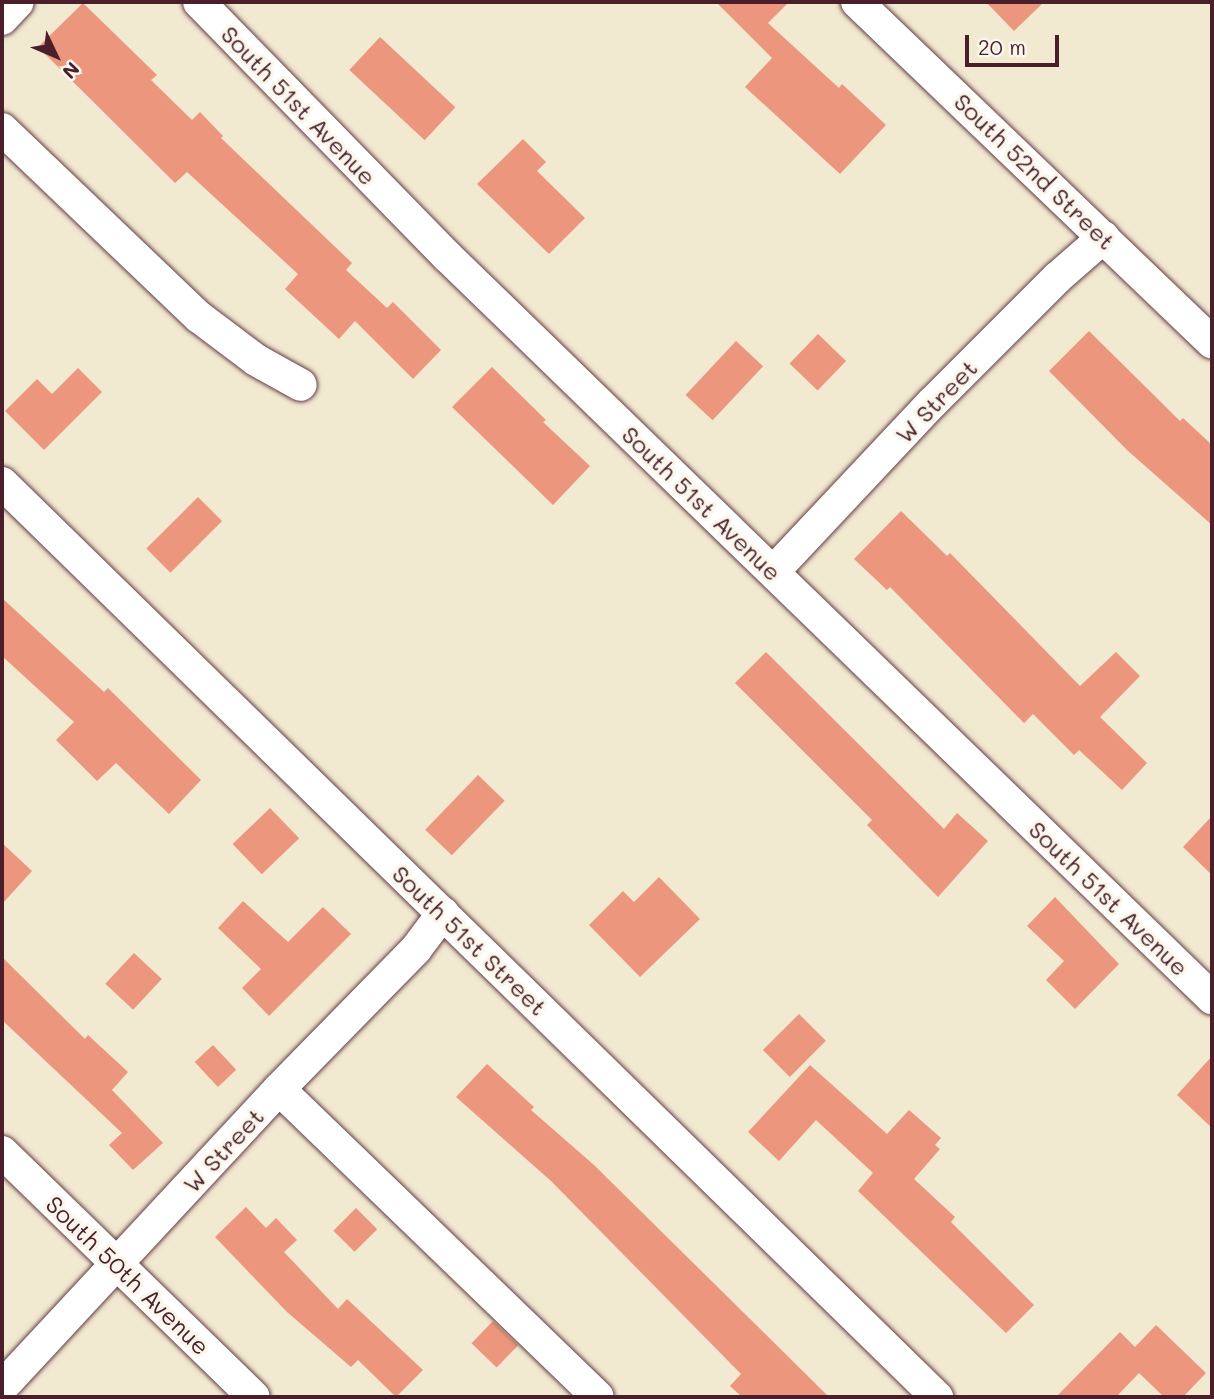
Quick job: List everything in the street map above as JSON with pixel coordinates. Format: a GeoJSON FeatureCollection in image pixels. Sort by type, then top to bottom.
{"type":"FeatureCollection","features":[{"type":"Feature","properties":{"kind":"street"},"geometry":{"type":"LineString","coordinates":[[2,19],[18,2]]}},
{"type":"Feature","properties":{"kind":"street","name":"South 51st Avenue"},"geometry":{"type":"LineString","coordinates":[[199,2],[457,265],[1212,998]]}},
{"type":"Feature","properties":{"kind":"street","name":"South 52nd Street"},"geometry":{"type":"LineString","coordinates":[[857,2],[1212,342]]}},
{"type":"Feature","properties":{"kind":"street"},"geometry":{"type":"LineString","coordinates":[[2,129],[199,317],[256,360],[301,385]]}},
{"type":"Feature","properties":{"kind":"street","name":"W Street"},"geometry":{"type":"LineString","coordinates":[[774,571],[932,403],[1057,278],[1104,237]]}},
{"type":"Feature","properties":{"kind":"street","name":"South 51st Street"},"geometry":{"type":"LineString","coordinates":[[2,483],[937,1397]]}},
{"type":"Feature","properties":{"kind":"street","name":"W Street"},"geometry":{"type":"LineString","coordinates":[[2,1387],[279,1089],[416,949],[443,914]]}},
{"type":"Feature","properties":{"kind":"street"},"geometry":{"type":"LineString","coordinates":[[279,1089],[598,1397]]}},
{"type":"Feature","properties":{"kind":"street","name":"South 50th Avenue"},"geometry":{"type":"LineString","coordinates":[[2,1152],[254,1397]]}},
{"type":"Feature","properties":{"kind":"building"},"geometry":{"type":"Polygon","coordinates":[[[716,2],[789,2],[768,23],[839,88],[842,84],[886,125],[840,174],[745,87],[772,58],[716,2]]]}},
{"type":"Feature","properties":{"kind":"building"},"geometry":{"type":"Polygon","coordinates":[[[986,2],[1044,2],[1014,31],[986,2]]]}},
{"type":"Feature","properties":{"kind":"building"},"geometry":{"type":"Polygon","coordinates":[[[83,3],[157,75],[151,80],[192,120],[200,112],[223,136],[221,138],[352,263],[346,270],[387,308],[393,302],[441,350],[413,379],[355,321],[339,339],[285,289],[298,274],[187,172],[175,183],[38,47],[83,3]]]}},
{"type":"Feature","properties":{"kind":"building"},"geometry":{"type":"Polygon","coordinates":[[[380,37],[455,107],[425,140],[349,70],[380,37]]]}},
{"type":"Feature","properties":{"kind":"building"},"geometry":{"type":"Polygon","coordinates":[[[523,139],[546,162],[537,171],[585,218],[549,254],[477,184],[523,139]]]}},
{"type":"Feature","properties":{"kind":"building"},"geometry":{"type":"Polygon","coordinates":[[[1089,331],[1180,421],[1183,418],[1212,445],[1212,525],[1127,450],[1049,371],[1089,331]]]}},
{"type":"Feature","properties":{"kind":"building"},"geometry":{"type":"Polygon","coordinates":[[[818,334],[846,361],[818,391],[790,363],[818,334]]]}},
{"type":"Feature","properties":{"kind":"building"},"geometry":{"type":"Polygon","coordinates":[[[736,341],[763,366],[713,420],[686,395],[736,341]]]}},
{"type":"Feature","properties":{"kind":"building"},"geometry":{"type":"Polygon","coordinates":[[[492,367],[546,420],[543,422],[590,466],[553,505],[452,407],[492,367]]]}},
{"type":"Feature","properties":{"kind":"building"},"geometry":{"type":"Polygon","coordinates":[[[78,368],[102,392],[44,450],[5,411],[37,379],[52,394],[78,368]]]}},
{"type":"Feature","properties":{"kind":"building"},"geometry":{"type":"Polygon","coordinates":[[[198,497],[222,521],[170,573],[146,549],[198,497]]]}},
{"type":"Feature","properties":{"kind":"building"},"geometry":{"type":"Polygon","coordinates":[[[901,511],[947,556],[950,553],[1080,686],[1116,652],[1140,676],[1100,717],[1147,763],[1122,790],[1079,750],[1074,755],[1033,714],[1024,723],[890,587],[887,590],[854,559],[901,511]]]}},
{"type":"Feature","properties":{"kind":"building"},"geometry":{"type":"Polygon","coordinates":[[[2,598],[104,692],[108,688],[201,780],[169,814],[116,763],[97,781],[56,740],[74,722],[2,656],[2,598]]]}},
{"type":"Feature","properties":{"kind":"building"},"geometry":{"type":"Polygon","coordinates":[[[766,652],[944,829],[957,813],[988,841],[938,897],[867,825],[872,820],[735,683],[766,652]]]}},
{"type":"Feature","properties":{"kind":"building"},"geometry":{"type":"Polygon","coordinates":[[[478,775],[505,801],[452,855],[425,830],[478,775]]]}},
{"type":"Feature","properties":{"kind":"building"},"geometry":{"type":"Polygon","coordinates":[[[270,808],[299,838],[262,874],[233,844],[270,808]]]}},
{"type":"Feature","properties":{"kind":"building"},"geometry":{"type":"Polygon","coordinates":[[[1212,816],[1212,875],[1183,847],[1212,816]]]}},
{"type":"Feature","properties":{"kind":"building"},"geometry":{"type":"Polygon","coordinates":[[[2,843],[32,871],[2,904],[2,843]]]}},
{"type":"Feature","properties":{"kind":"building"},"geometry":{"type":"Polygon","coordinates":[[[659,877],[700,919],[640,977],[589,925],[623,891],[634,902],[659,877]]]}},
{"type":"Feature","properties":{"kind":"building"},"geometry":{"type":"Polygon","coordinates":[[[1055,897],[1119,964],[1075,1009],[1046,980],[1064,961],[1027,926],[1055,897]]]}},
{"type":"Feature","properties":{"kind":"building"},"geometry":{"type":"Polygon","coordinates":[[[243,901],[288,942],[323,907],[351,934],[269,1016],[242,988],[261,969],[218,928],[243,901]]]}},
{"type":"Feature","properties":{"kind":"building"},"geometry":{"type":"Polygon","coordinates":[[[134,953],[162,979],[133,1010],[105,984],[134,953]]]}},
{"type":"Feature","properties":{"kind":"building"},"geometry":{"type":"Polygon","coordinates":[[[2,957],[85,1039],[88,1035],[128,1072],[112,1090],[163,1143],[133,1170],[109,1145],[122,1133],[2,1020],[2,957]]]}},
{"type":"Feature","properties":{"kind":"building"},"geometry":{"type":"Polygon","coordinates":[[[799,1014],[826,1041],[790,1077],[763,1050],[799,1014]]]}},
{"type":"Feature","properties":{"kind":"building"},"geometry":{"type":"Polygon","coordinates":[[[213,1045],[236,1070],[218,1087],[195,1062],[213,1045]]]}},
{"type":"Feature","properties":{"kind":"building"},"geometry":{"type":"Polygon","coordinates":[[[1212,1056],[1212,1128],[1177,1095],[1212,1056]]]}},
{"type":"Feature","properties":{"kind":"building"},"geometry":{"type":"Polygon","coordinates":[[[487,1064],[534,1107],[531,1110],[594,1165],[829,1397],[742,1397],[730,1386],[741,1374],[551,1181],[456,1097],[487,1064]]]}},
{"type":"Feature","properties":{"kind":"building"},"geometry":{"type":"Polygon","coordinates":[[[810,1065],[887,1134],[909,1110],[941,1138],[935,1145],[940,1149],[914,1179],[955,1217],[951,1222],[1034,1305],[1006,1333],[858,1191],[873,1173],[816,1120],[779,1161],[748,1132],[810,1065]]]}},
{"type":"Feature","properties":{"kind":"building"},"geometry":{"type":"Polygon","coordinates":[[[246,1207],[266,1228],[276,1218],[297,1240],[284,1252],[338,1309],[347,1299],[423,1370],[396,1397],[358,1360],[351,1367],[287,1312],[215,1237],[246,1207]]]}},
{"type":"Feature","properties":{"kind":"building"},"geometry":{"type":"Polygon","coordinates":[[[356,1208],[377,1229],[355,1252],[333,1231],[356,1208]]]}},
{"type":"Feature","properties":{"kind":"building"},"geometry":{"type":"Polygon","coordinates":[[[493,1321],[518,1345],[497,1368],[471,1343],[493,1321]]]}},
{"type":"Feature","properties":{"kind":"building"},"geometry":{"type":"Polygon","coordinates":[[[1156,1325],[1206,1373],[1183,1397],[1164,1397],[1139,1373],[1116,1397],[1056,1397],[1120,1332],[1135,1347],[1156,1325]]]}}]}
